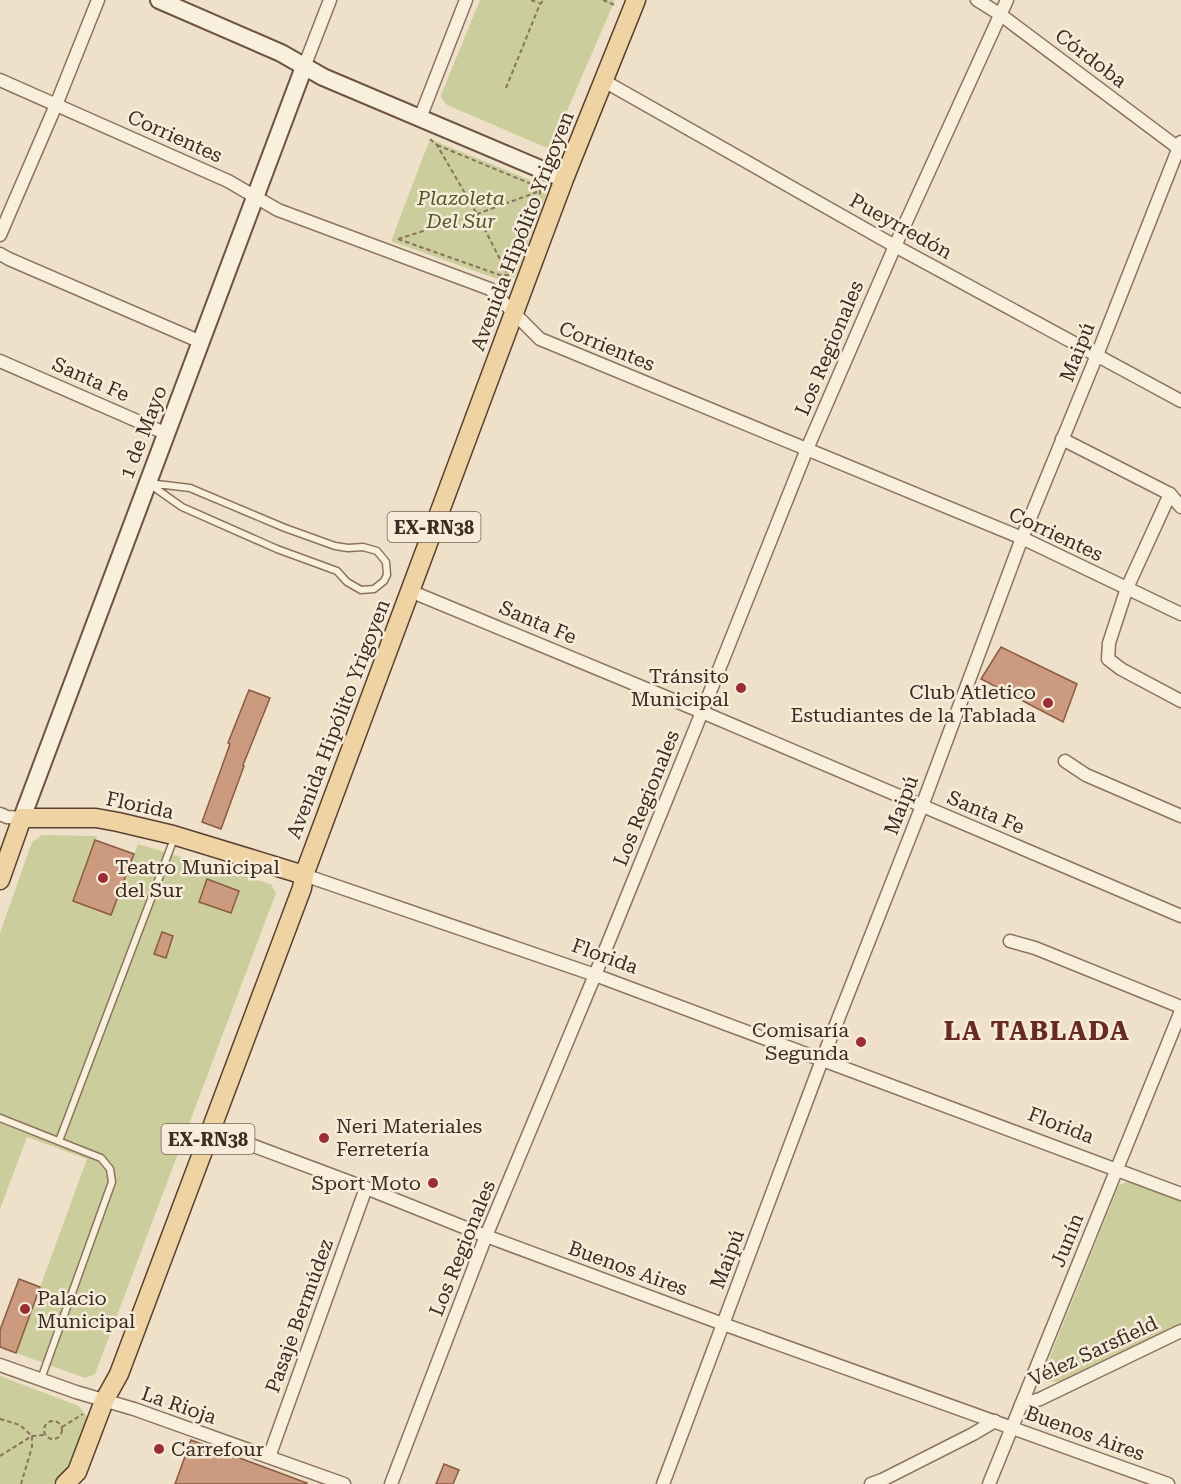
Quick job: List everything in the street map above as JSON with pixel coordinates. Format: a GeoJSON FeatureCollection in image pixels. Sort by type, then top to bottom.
{"type":"FeatureCollection","features":[{"type":"Feature","properties":{"kind":"main road","name":"Avenida Hipólito Yrigoyen"},"geometry":{"type":"LineString","coordinates":[[72,1480],[104,1401],[119,1374],[302,888],[304,875],[564,179],[636,0]]}},
{"type":"Feature","properties":{"kind":"main road","name":"Florida"},"geometry":{"type":"LineString","coordinates":[[22,818],[96,818],[118,822],[175,836],[304,875]]}},
{"type":"Feature","properties":{"kind":"main road","name":"1 de Mayo"},"geometry":{"type":"LineString","coordinates":[[0,879],[22,818]]}},
{"type":"Feature","properties":{"kind":"street"},"geometry":{"type":"LineString","coordinates":[[0,235],[98,0]]}},
{"type":"Feature","properties":{"kind":"street"},"geometry":{"type":"LineString","coordinates":[[159,0],[281,53],[323,77],[564,179]]}},
{"type":"Feature","properties":{"kind":"street","name":"1 de Mayo"},"geometry":{"type":"LineString","coordinates":[[22,818],[330,0]]}},
{"type":"Feature","properties":{"kind":"street"},"geometry":{"type":"LineString","coordinates":[[420,118],[466,0]]}},
{"type":"Feature","properties":{"kind":"street","name":"Córdoba"},"geometry":{"type":"LineString","coordinates":[[977,0],[1001,15],[1180,147]]}},
{"type":"Feature","properties":{"kind":"street","name":"Los Regionales"},"geometry":{"type":"LineString","coordinates":[[391,1484],[486,1236],[595,975],[807,448],[895,246],[1007,0]]}},
{"type":"Feature","properties":{"kind":"street","name":"Corrientes"},"geometry":{"type":"LineString","coordinates":[[0,80],[228,181],[278,210],[490,289],[540,339],[1022,538],[1181,615]]}},
{"type":"Feature","properties":{"kind":"street","name":"Pueyrredón"},"geometry":{"type":"LineString","coordinates":[[604,81],[895,246],[1181,401]]}},
{"type":"Feature","properties":{"kind":"street","name":"Maipú"},"geometry":{"type":"LineString","coordinates":[[663,1484],[1022,538],[1180,147]]}},
{"type":"Feature","properties":{"kind":"street"},"geometry":{"type":"LineString","coordinates":[[0,254],[201,342]]}},
{"type":"Feature","properties":{"kind":"street","name":"Santa Fe"},"geometry":{"type":"LineString","coordinates":[[0,361],[167,434]]}},
{"type":"Feature","properties":{"kind":"street"},"geometry":{"type":"LineString","coordinates":[[1062,439],[1170,494],[1181,507]]}},
{"type":"Feature","properties":{"kind":"street"},"geometry":{"type":"LineString","coordinates":[[1170,494],[1127,588],[1108,643],[1108,659],[1121,669],[1181,701]]}},
{"type":"Feature","properties":{"kind":"street","name":"Santa Fe"},"geometry":{"type":"LineString","coordinates":[[410,591],[702,712],[1181,916]]}},
{"type":"Feature","properties":{"kind":"street"},"geometry":{"type":"LineString","coordinates":[[1065,761],[1086,775],[1181,816]]}},
{"type":"Feature","properties":{"kind":"street","name":"Florida"},"geometry":{"type":"LineString","coordinates":[[0,814],[22,818]]}},
{"type":"Feature","properties":{"kind":"street","name":"Florida"},"geometry":{"type":"LineString","coordinates":[[304,875],[595,975],[1181,1194]]}},
{"type":"Feature","properties":{"kind":"street"},"geometry":{"type":"LineString","coordinates":[[1010,941],[1035,948],[1181,1009]]}},
{"type":"Feature","properties":{"kind":"street","name":"Junín"},"geometry":{"type":"LineString","coordinates":[[989,1484],[1181,1009]]}},
{"type":"Feature","properties":{"kind":"street","name":"Buenos Aires"},"geometry":{"type":"LineString","coordinates":[[211,1130],[723,1324],[1168,1484]]}},
{"type":"Feature","properties":{"kind":"street","name":"Pasaje Bermúdez"},"geometry":{"type":"LineString","coordinates":[[269,1457],[366,1188]]}},
{"type":"Feature","properties":{"kind":"street","name":"Vélez Sarsfield"},"geometry":{"type":"LineString","coordinates":[[1021,1405],[1040,1399],[1181,1331]]}},
{"type":"Feature","properties":{"kind":"street","name":"La Rioja"},"geometry":{"type":"LineString","coordinates":[[0,1365],[134,1409],[344,1484]]}},
{"type":"Feature","properties":{"kind":"street"},"geometry":{"type":"LineString","coordinates":[[871,1484],[995,1421]]}},
{"type":"Feature","properties":{"kind":"lane"},"geometry":{"type":"LineString","coordinates":[[148,483],[190,488],[285,528],[335,546],[363,547],[377,551],[386,562],[387,575],[384,581],[374,589],[361,590],[347,582],[337,571],[277,549],[182,507],[148,483]]}},
{"type":"Feature","properties":{"kind":"lane"},"geometry":{"type":"LineString","coordinates":[[59,1141],[175,836]]}},
{"type":"Feature","properties":{"kind":"lane"},"geometry":{"type":"LineString","coordinates":[[0,1118],[101,1158],[110,1169],[112,1182],[40,1379]]}},
{"type":"Feature","properties":{"kind":"path"},"geometry":{"type":"LineString","coordinates":[[531,0],[540,4]]}},
{"type":"Feature","properties":{"kind":"path"},"geometry":{"type":"LineString","coordinates":[[506,88],[540,4],[544,0]]}},
{"type":"Feature","properties":{"kind":"path"},"geometry":{"type":"LineString","coordinates":[[430,139],[437,145],[536,186],[541,196]]}},
{"type":"Feature","properties":{"kind":"path"},"geometry":{"type":"LineString","coordinates":[[437,145],[477,214],[511,280]]}},
{"type":"Feature","properties":{"kind":"path"},"geometry":{"type":"LineString","coordinates":[[391,241],[477,214],[540,191],[564,179]]}},
{"type":"Feature","properties":{"kind":"path"},"geometry":{"type":"LineString","coordinates":[[398,239],[500,275],[508,274],[517,258]]}},
{"type":"Feature","properties":{"kind":"path"},"geometry":{"type":"LineString","coordinates":[[0,1419],[20,1425],[32,1436],[32,1447],[21,1484]]}},
{"type":"Feature","properties":{"kind":"path"},"geometry":{"type":"LineString","coordinates":[[0,1456],[32,1436],[45,1434],[52,1439],[57,1439],[63,1432],[62,1427],[57,1422],[50,1422],[45,1427],[45,1434]]}},
{"type":"Feature","properties":{"kind":"green space"},"geometry":{"type":"Polygon","coordinates":[[[480,0],[615,0],[554,141],[547,148],[447,105],[442,99],[441,95],[480,0]]]}},
{"type":"Feature","properties":{"kind":"green space","name":"Plazoleta Del Sur"},"geometry":{"type":"Polygon","coordinates":[[[430,139],[540,184],[545,189],[546,196],[516,275],[511,280],[503,281],[391,241],[430,139]]]}},
{"type":"Feature","properties":{"kind":"green space"},"geometry":{"type":"Polygon","coordinates":[[[42,835],[97,836],[73,901],[111,915],[138,844],[271,884],[276,893],[95,1374],[85,1378],[16,1353],[87,1159],[27,1137],[0,1209],[0,933],[32,842],[42,835]]]}},
{"type":"Feature","properties":{"kind":"green space"},"geometry":{"type":"Polygon","coordinates":[[[1130,1181],[1181,1200],[1181,1325],[1063,1381],[1050,1382],[1045,1377],[1045,1369],[1119,1185],[1130,1181]]]}},
{"type":"Feature","properties":{"kind":"green space"},"geometry":{"type":"Polygon","coordinates":[[[0,1376],[79,1406],[88,1418],[69,1468],[53,1484],[0,1484],[0,1376]]]}},
{"type":"Feature","properties":{"kind":"building","name":"Club Atletico Estudiantes de la Tablada"},"geometry":{"type":"Polygon","coordinates":[[[1001,647],[1077,684],[1063,722],[981,679],[1001,647]]]}},
{"type":"Feature","properties":{"kind":"building"},"geometry":{"type":"Polygon","coordinates":[[[249,690],[270,698],[243,765],[221,829],[202,822],[230,744],[228,743],[249,690]]]}},
{"type":"Feature","properties":{"kind":"building","name":"Teatro Municipal del Sur"},"geometry":{"type":"Polygon","coordinates":[[[95,840],[134,854],[111,915],[73,901],[95,840]]]}},
{"type":"Feature","properties":{"kind":"building"},"geometry":{"type":"Polygon","coordinates":[[[207,879],[239,891],[231,913],[199,902],[207,879]]]}},
{"type":"Feature","properties":{"kind":"building"},"geometry":{"type":"Polygon","coordinates":[[[162,932],[173,936],[166,958],[154,954],[162,932]]]}},
{"type":"Feature","properties":{"kind":"building","name":"Palacio Municipal"},"geometry":{"type":"Polygon","coordinates":[[[19,1279],[40,1287],[16,1353],[0,1347],[0,1330],[19,1279]]]}},
{"type":"Feature","properties":{"kind":"building"},"geometry":{"type":"Polygon","coordinates":[[[191,1440],[307,1483],[175,1484],[191,1440]]]}},
{"type":"Feature","properties":{"kind":"building"},"geometry":{"type":"Polygon","coordinates":[[[444,1464],[459,1470],[453,1484],[436,1484],[444,1464]]]}},
{"type":"Feature","properties":{"kind":"place","name":"Tránsito Municipal"},"geometry":{"type":"Point","coordinates":[741,688]}},
{"type":"Feature","properties":{"kind":"place","name":"Club Atletico Estudiantes de la Tablada"},"geometry":{"type":"Point","coordinates":[1048,703]}},
{"type":"Feature","properties":{"kind":"place","name":"Teatro Municipal del Sur"},"geometry":{"type":"Point","coordinates":[103,878]}},
{"type":"Feature","properties":{"kind":"place","name":"Comisaría Segunda"},"geometry":{"type":"Point","coordinates":[861,1042]}},
{"type":"Feature","properties":{"kind":"place","name":"Neri Materiales Ferretería"},"geometry":{"type":"Point","coordinates":[324,1138]}},
{"type":"Feature","properties":{"kind":"place","name":"Sport Moto"},"geometry":{"type":"Point","coordinates":[433,1183]}},
{"type":"Feature","properties":{"kind":"place","name":"Palacio Municipal"},"geometry":{"type":"Point","coordinates":[25,1309]}},
{"type":"Feature","properties":{"kind":"place","name":"Carrefour"},"geometry":{"type":"Point","coordinates":[159,1449]}},
{"type":"Feature","properties":{"kind":"district","name":"LA TABLADA"},"geometry":{"type":"Point","coordinates":[1037,1031]}}]}
